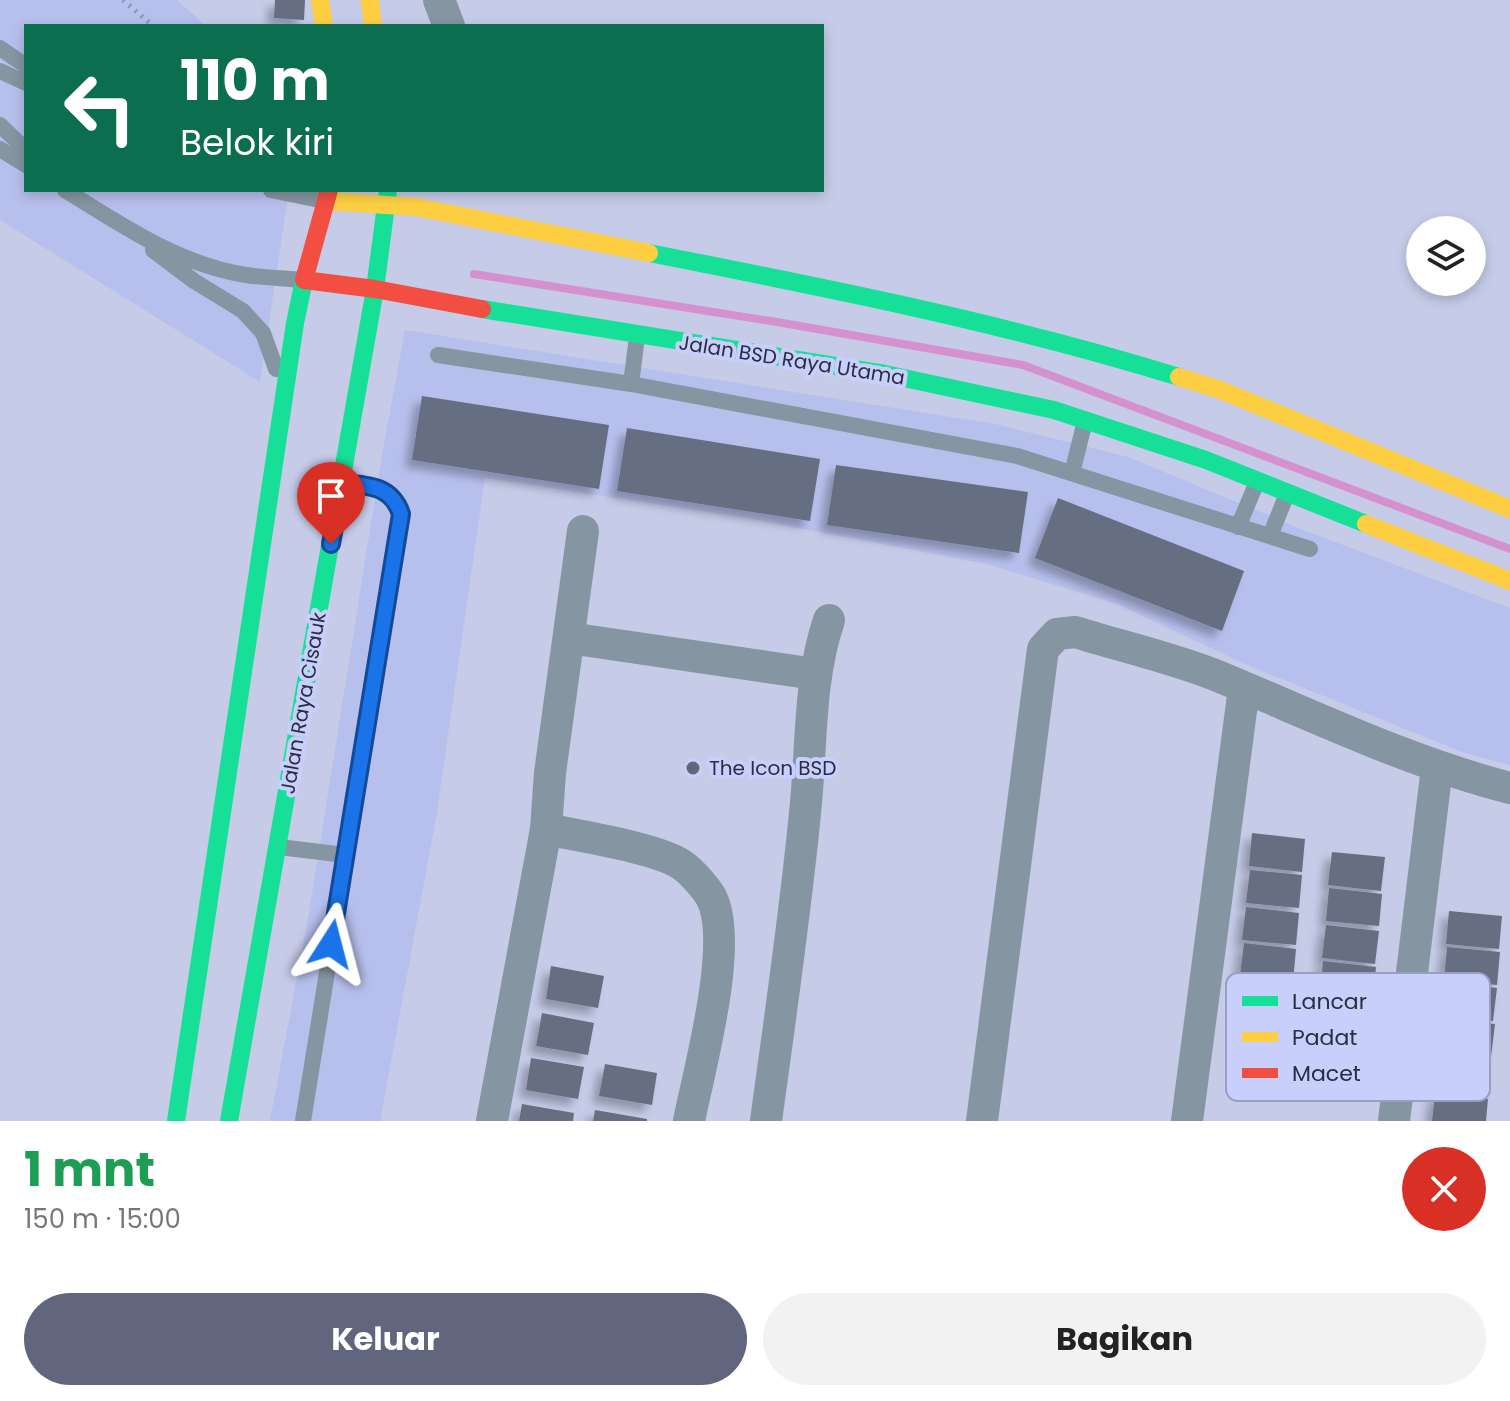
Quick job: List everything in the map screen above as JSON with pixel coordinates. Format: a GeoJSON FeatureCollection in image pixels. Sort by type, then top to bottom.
{"type":"FeatureCollection","features":[{"type":"Feature","properties":{"kind":"main road"},"geometry":{"type":"LineString","coordinates":[[320,0],[324,24]]}},
{"type":"Feature","properties":{"kind":"main road"},"geometry":{"type":"LineString","coordinates":[[370,0],[373,24]]}},
{"type":"Feature","properties":{"kind":"main road"},"geometry":{"type":"LineString","coordinates":[[441,195],[473,200],[511,227]]}},
{"type":"Feature","properties":{"kind":"main road"},"geometry":{"type":"LineString","coordinates":[[176,1121],[285,392],[304,280],[328,196],[388,197],[416,207],[511,227],[878,298],[1083,347],[1218,389],[1510,509]]}},
{"type":"Feature","properties":{"kind":"main road","name":"Jalan Raya Cisauk"},"geometry":{"type":"LineString","coordinates":[[229,1121],[342,483],[388,197]]}},
{"type":"Feature","properties":{"kind":"main road","name":"Jalan BSD Raya Utama"},"geometry":{"type":"LineString","coordinates":[[304,280],[375,289],[546,321],[885,374],[1054,410],[1206,460],[1510,581]]}},
{"type":"Feature","properties":{"kind":"street"},"geometry":{"type":"LineString","coordinates":[[439,0],[448,24]]}},
{"type":"Feature","properties":{"kind":"street"},"geometry":{"type":"LineString","coordinates":[[492,1121],[546,829],[550,773],[583,531]]}},
{"type":"Feature","properties":{"kind":"street"},"geometry":{"type":"LineString","coordinates":[[766,1121],[799,878],[811,760],[815,674],[829,620]]}},
{"type":"Feature","properties":{"kind":"street"},"geometry":{"type":"LineString","coordinates":[[982,1121],[1043,649],[1057,634],[1075,632],[1217,676],[1437,767],[1510,788]]}},
{"type":"Feature","properties":{"kind":"street"},"geometry":{"type":"LineString","coordinates":[[569,638],[815,674]]}},
{"type":"Feature","properties":{"kind":"street"},"geometry":{"type":"LineString","coordinates":[[1187,1121],[1244,688]]}},
{"type":"Feature","properties":{"kind":"street"},"geometry":{"type":"LineString","coordinates":[[1412,973],[1437,767]]}},
{"type":"Feature","properties":{"kind":"street"},"geometry":{"type":"LineString","coordinates":[[546,829],[649,852],[682,865],[711,897],[720,937],[717,979],[689,1121]]}},
{"type":"Feature","properties":{"kind":"street"},"geometry":{"type":"LineString","coordinates":[[1394,1121],[1396,1101]]}},
{"type":"Feature","properties":{"kind":"lane"},"geometry":{"type":"LineString","coordinates":[[0,48],[24,65]]}},
{"type":"Feature","properties":{"kind":"lane"},"geometry":{"type":"LineString","coordinates":[[0,71],[24,82]]}},
{"type":"Feature","properties":{"kind":"lane"},"geometry":{"type":"LineString","coordinates":[[0,125],[24,148]]}},
{"type":"Feature","properties":{"kind":"lane"},"geometry":{"type":"LineString","coordinates":[[0,149],[24,164]]}},
{"type":"Feature","properties":{"kind":"lane","name":"Jalan BSD Raya Utama"},"geometry":{"type":"LineString","coordinates":[[69,192],[130,231],[193,260],[245,275],[304,280]]}},
{"type":"Feature","properties":{"kind":"lane"},"geometry":{"type":"LineString","coordinates":[[290,192],[328,196]]}},
{"type":"Feature","properties":{"kind":"lane"},"geometry":{"type":"LineString","coordinates":[[130,231],[194,281],[243,311],[263,333],[285,392]]}},
{"type":"Feature","properties":{"kind":"lane"},"geometry":{"type":"LineString","coordinates":[[631,384],[637,335]]}},
{"type":"Feature","properties":{"kind":"lane"},"geometry":{"type":"LineString","coordinates":[[438,355],[631,384],[1017,456],[1310,549]]}},
{"type":"Feature","properties":{"kind":"lane"},"geometry":{"type":"LineString","coordinates":[[1072,473],[1085,420]]}},
{"type":"Feature","properties":{"kind":"lane"},"geometry":{"type":"LineString","coordinates":[[1238,527],[1257,481]]}},
{"type":"Feature","properties":{"kind":"lane"},"geometry":{"type":"LineString","coordinates":[[303,1121],[401,514],[397,502],[381,488],[342,483]]}},
{"type":"Feature","properties":{"kind":"lane"},"geometry":{"type":"LineString","coordinates":[[1270,536],[1287,493]]}},
{"type":"Feature","properties":{"kind":"lane"},"geometry":{"type":"LineString","coordinates":[[277,847],[345,855]]}},
{"type":"Feature","properties":{"kind":"path"},"geometry":{"type":"LineString","coordinates":[[123,0],[151,24]]}},
{"type":"Feature","properties":{"kind":"shaded area"},"geometry":{"type":"Polygon","coordinates":[[[0,0],[177,0],[204,24],[24,24],[24,192],[289,192],[260,382],[0,220],[0,0]]]}},
{"type":"Feature","properties":{"kind":"shaded area"},"geometry":{"type":"Polygon","coordinates":[[[405,330],[995,424],[1128,457],[1306,531],[1510,608],[1510,765],[1465,753],[1247,665],[1117,604],[987,564],[747,518],[485,478],[436,818],[380,1121],[270,1121],[308,919],[405,330]]]}},
{"type":"Feature","properties":{"kind":"building"},"geometry":{"type":"Polygon","coordinates":[[[275,0],[305,0],[304,20],[274,18],[275,0]]]}},
{"type":"Feature","properties":{"kind":"building"},"geometry":{"type":"Polygon","coordinates":[[[422,396],[609,425],[599,489],[412,460],[422,396]]]}},
{"type":"Feature","properties":{"kind":"building"},"geometry":{"type":"Polygon","coordinates":[[[627,428],[820,459],[810,521],[617,491],[627,428]]]}},
{"type":"Feature","properties":{"kind":"building"},"geometry":{"type":"Polygon","coordinates":[[[836,465],[1028,492],[1019,553],[827,525],[836,465]]]}},
{"type":"Feature","properties":{"kind":"building"},"geometry":{"type":"Polygon","coordinates":[[[1058,498],[1244,571],[1222,631],[1035,558],[1058,498]]]}},
{"type":"Feature","properties":{"kind":"building"},"geometry":{"type":"Polygon","coordinates":[[[1252,833],[1305,839],[1302,872],[1249,866],[1252,833]]]}},
{"type":"Feature","properties":{"kind":"building"},"geometry":{"type":"Polygon","coordinates":[[[1332,852],[1385,857],[1381,891],[1328,885],[1332,852]]]}},
{"type":"Feature","properties":{"kind":"building"},"geometry":{"type":"Polygon","coordinates":[[[1250,870],[1302,875],[1299,908],[1246,903],[1250,870]]]}},
{"type":"Feature","properties":{"kind":"building"},"geometry":{"type":"Polygon","coordinates":[[[1329,888],[1382,894],[1379,926],[1326,921],[1329,888]]]}},
{"type":"Feature","properties":{"kind":"building"},"geometry":{"type":"Polygon","coordinates":[[[1246,907],[1299,913],[1296,945],[1242,940],[1246,907]]]}},
{"type":"Feature","properties":{"kind":"building"},"geometry":{"type":"Polygon","coordinates":[[[1449,911],[1502,916],[1499,949],[1446,944],[1449,911]]]}},
{"type":"Feature","properties":{"kind":"building"},"geometry":{"type":"Polygon","coordinates":[[[1326,925],[1379,931],[1375,964],[1322,958],[1326,925]]]}},
{"type":"Feature","properties":{"kind":"building"},"geometry":{"type":"Polygon","coordinates":[[[1244,943],[1296,949],[1294,973],[1240,973],[1244,943]]]}},
{"type":"Feature","properties":{"kind":"building"},"geometry":{"type":"Polygon","coordinates":[[[1447,947],[1500,952],[1497,985],[1490,984],[1490,973],[1445,973],[1447,947]]]}},
{"type":"Feature","properties":{"kind":"building"},"geometry":{"type":"Polygon","coordinates":[[[1323,961],[1376,967],[1375,973],[1322,973],[1323,961]]]}},
{"type":"Feature","properties":{"kind":"building"},"geometry":{"type":"Polygon","coordinates":[[[551,966],[604,976],[598,1008],[546,999],[551,966]]]}},
{"type":"Feature","properties":{"kind":"building"},"geometry":{"type":"Polygon","coordinates":[[[1490,987],[1497,988],[1493,1021],[1490,1021],[1490,987]]]}},
{"type":"Feature","properties":{"kind":"building"},"geometry":{"type":"Polygon","coordinates":[[[542,1013],[594,1023],[588,1055],[536,1046],[542,1013]]]}},
{"type":"Feature","properties":{"kind":"building"},"geometry":{"type":"Polygon","coordinates":[[[1490,1024],[1495,1024],[1490,1057],[1490,1024]]]}},
{"type":"Feature","properties":{"kind":"building"},"geometry":{"type":"Polygon","coordinates":[[[531,1058],[584,1067],[578,1099],[526,1090],[531,1058]]]}},
{"type":"Feature","properties":{"kind":"building"},"geometry":{"type":"Polygon","coordinates":[[[605,1064],[657,1073],[652,1105],[599,1096],[605,1064]]]}},
{"type":"Feature","properties":{"kind":"building"},"geometry":{"type":"Polygon","coordinates":[[[1434,1101],[1488,1101],[1486,1121],[1432,1121],[1434,1101]]]}},
{"type":"Feature","properties":{"kind":"building"},"geometry":{"type":"Polygon","coordinates":[[[522,1104],[574,1113],[573,1121],[519,1121],[522,1104]]]}},
{"type":"Feature","properties":{"kind":"building"},"geometry":{"type":"Polygon","coordinates":[[[595,1110],[647,1119],[647,1121],[593,1121],[595,1110]]]}},
{"type":"Feature","properties":{"kind":"waterway"},"geometry":{"type":"LineString","coordinates":[[474,274],[1023,365],[1510,549]]}},
{"type":"Feature","properties":{"kind":"traffic: fast"},"geometry":{"type":"LineString","coordinates":[[375,289],[388,192]]}},
{"type":"Feature","properties":{"kind":"traffic: fast"},"geometry":{"type":"LineString","coordinates":[[649,253],[982,323],[1179,377]]}},
{"type":"Feature","properties":{"kind":"traffic: fast"},"geometry":{"type":"LineString","coordinates":[[176,1121],[295,323],[304,280]]}},
{"type":"Feature","properties":{"kind":"traffic: fast"},"geometry":{"type":"LineString","coordinates":[[229,1121],[375,289]]}},
{"type":"Feature","properties":{"kind":"traffic: fast"},"geometry":{"type":"LineString","coordinates":[[482,309],[885,374],[1054,410],[1206,460],[1366,524]]}},
{"type":"Feature","properties":{"kind":"traffic: slow"},"geometry":{"type":"LineString","coordinates":[[320,0],[324,24]]}},
{"type":"Feature","properties":{"kind":"traffic: slow"},"geometry":{"type":"LineString","coordinates":[[370,0],[373,24]]}},
{"type":"Feature","properties":{"kind":"traffic: slow"},"geometry":{"type":"LineString","coordinates":[[327,201],[416,207],[649,253]]}},
{"type":"Feature","properties":{"kind":"traffic: slow"},"geometry":{"type":"LineString","coordinates":[[1179,377],[1218,389],[1510,509]]}},
{"type":"Feature","properties":{"kind":"traffic: slow"},"geometry":{"type":"LineString","coordinates":[[1366,524],[1510,581]]}},
{"type":"Feature","properties":{"kind":"traffic: jam"},"geometry":{"type":"LineString","coordinates":[[328,192],[304,280],[375,289],[482,309]]}},
{"type":"Feature","properties":{"kind":"place","name":"The Icon BSD"},"geometry":{"type":"Point","coordinates":[693,768]}},
{"type":"Feature","properties":{"kind":"route"},"geometry":{"type":"LineString","coordinates":[[331,544],[342,483],[381,488],[397,502],[401,514],[331,944]]}}]}
